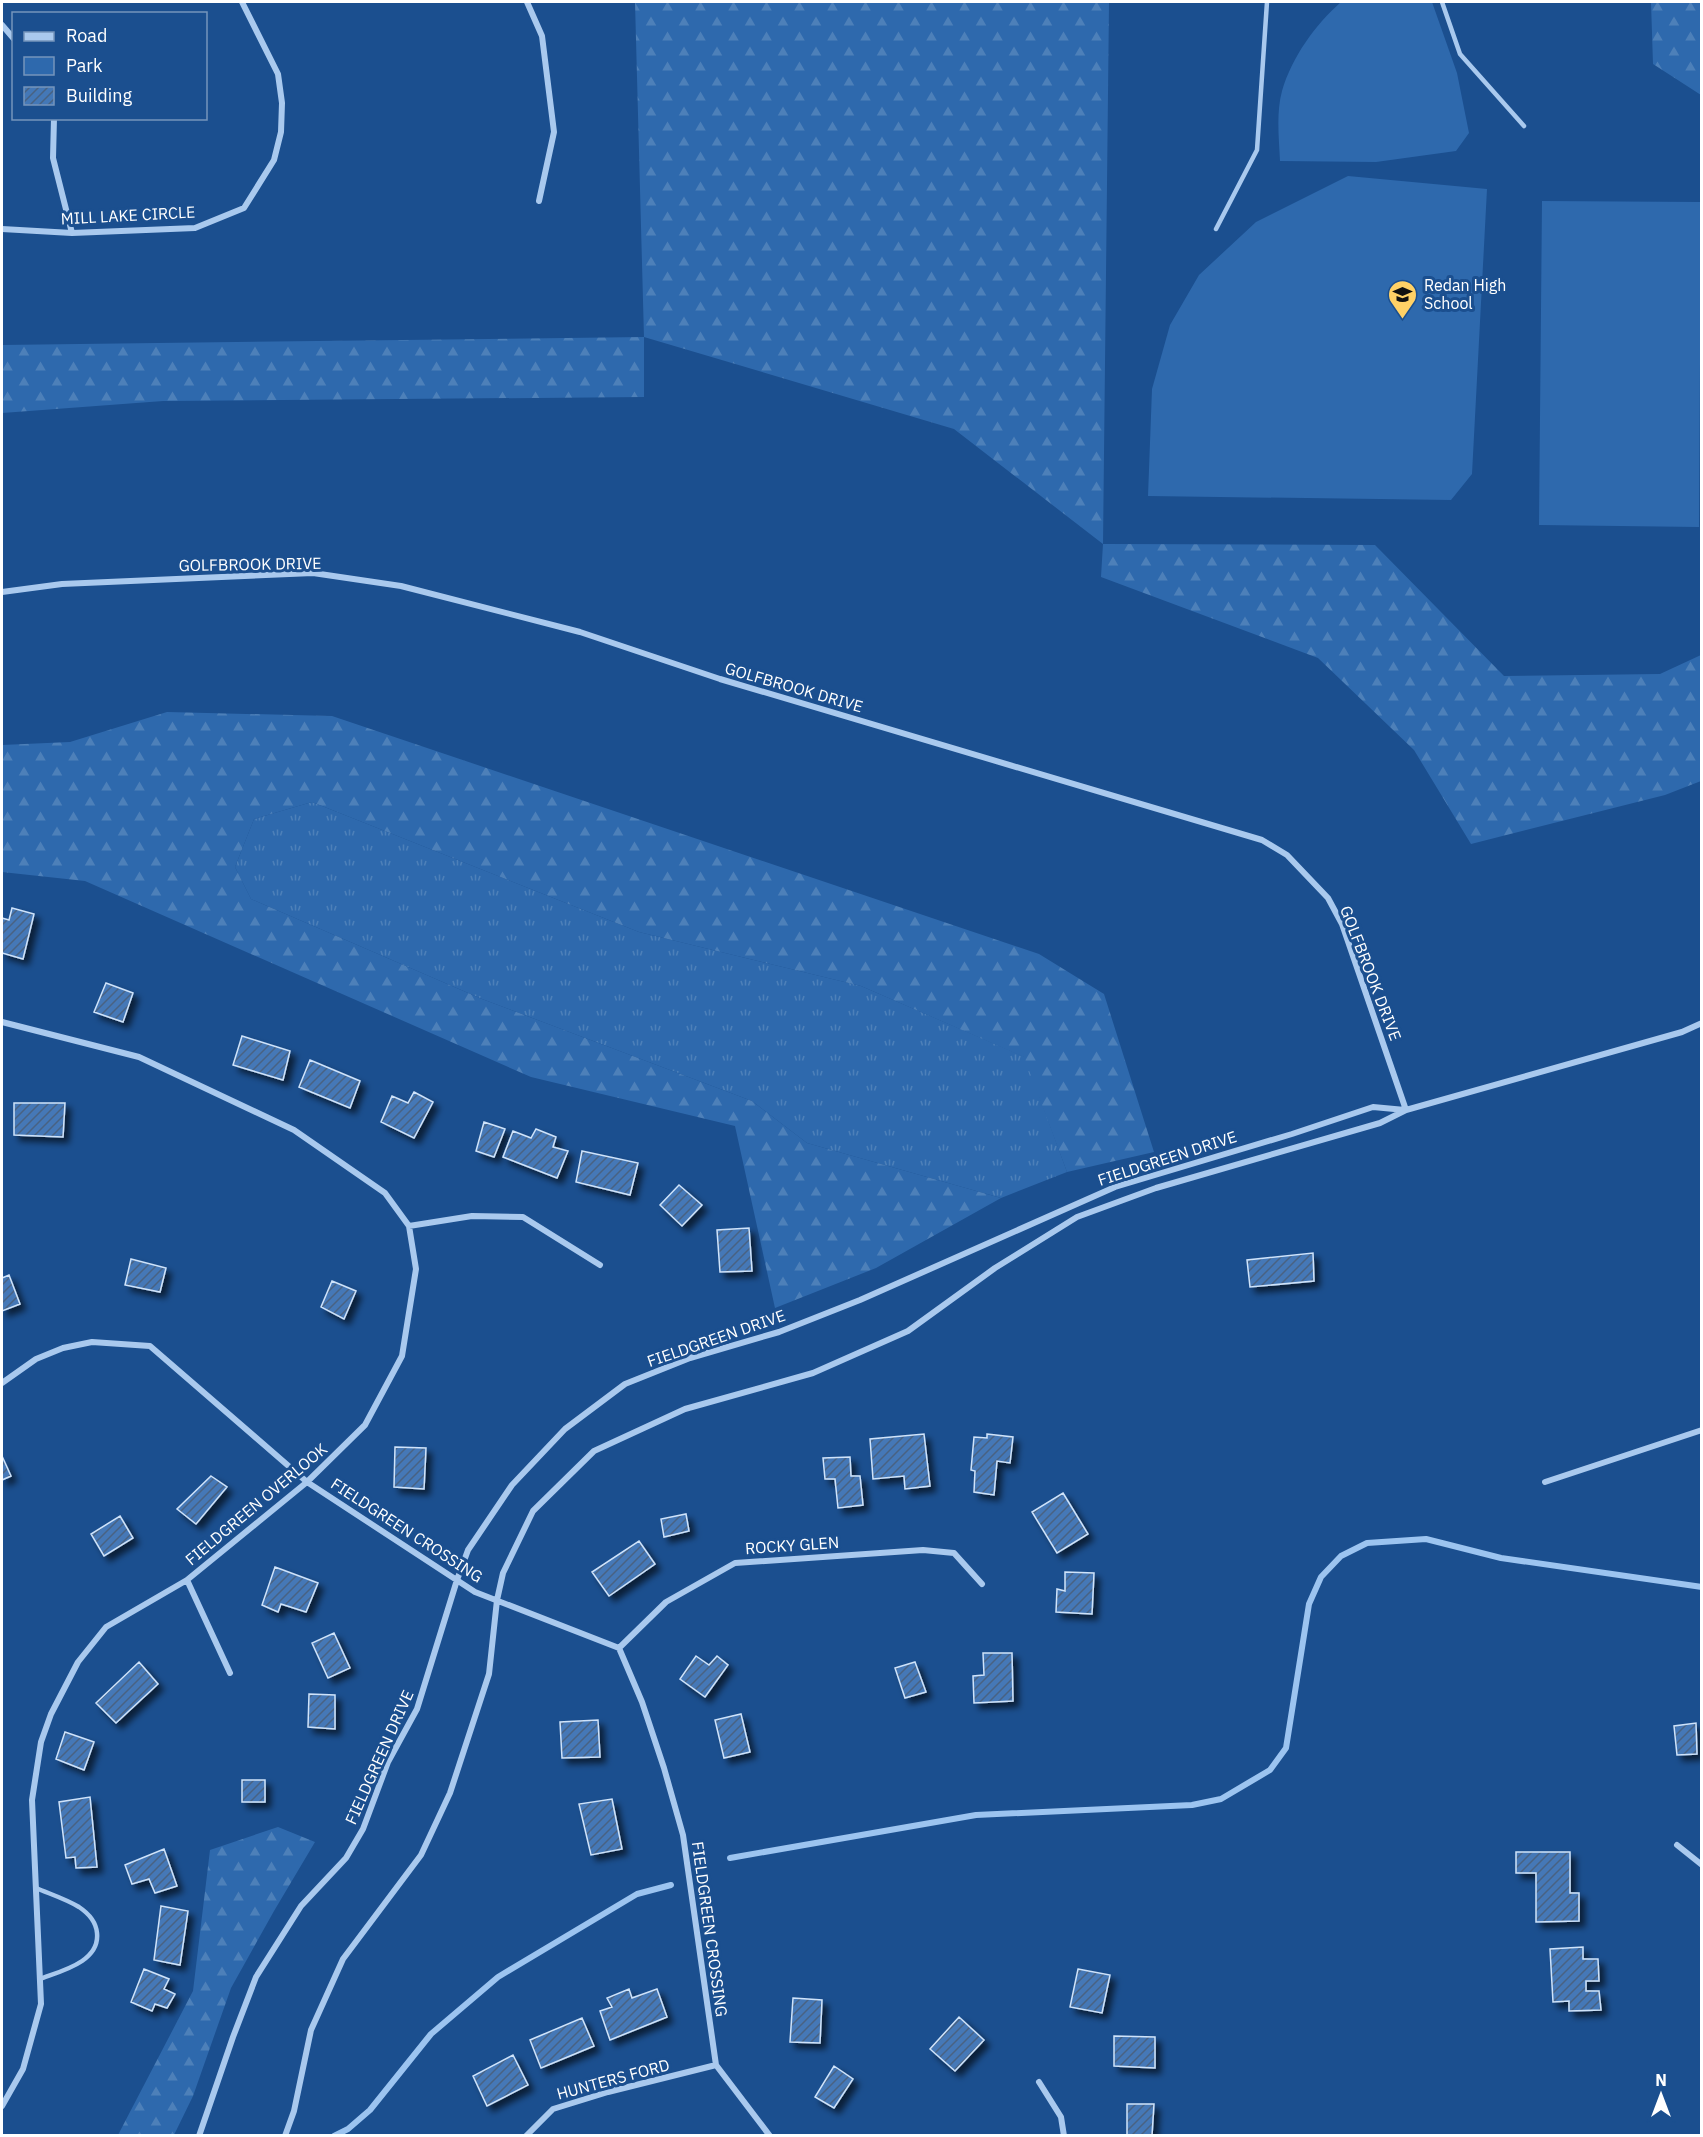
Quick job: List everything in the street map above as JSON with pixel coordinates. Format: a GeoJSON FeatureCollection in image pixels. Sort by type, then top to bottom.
{"type":"FeatureCollection","features":[{"type":"Feature","properties":{"kind":"street","name":"MILL LAKE CIRCLE"},"geometry":{"type":"LineString","coordinates":[[2,229],[72,233],[195,228],[244,208],[274,160],[281,132],[282,103],[278,74],[242,2]]}},
{"type":"Feature","properties":{"kind":"street"},"geometry":{"type":"LineString","coordinates":[[527,2],[542,36],[554,132],[539,201]]}},
{"type":"Feature","properties":{"kind":"street"},"geometry":{"type":"LineString","coordinates":[[2,25],[12,37]]}},
{"type":"Feature","properties":{"kind":"street"},"geometry":{"type":"LineString","coordinates":[[54,120],[53,158],[72,233]]}},
{"type":"Feature","properties":{"kind":"street","name":"GOLFBROOK DRIVE"},"geometry":{"type":"LineString","coordinates":[[2,592],[62,584],[313,573],[401,586],[580,632],[720,679],[1262,840],[1287,855],[1328,898],[1342,924],[1406,1110]]}},
{"type":"Feature","properties":{"kind":"street","name":"FIELDGREEN OVERLOOK"},"geometry":{"type":"LineString","coordinates":[[2,1022],[139,1057],[294,1130],[385,1193],[409,1226],[417,1269],[402,1356],[365,1425],[307,1482],[187,1580],[106,1627],[78,1662],[51,1714],[41,1742],[32,1800],[41,2004],[23,2069],[2,2106]]}},
{"type":"Feature","properties":{"kind":"street","name":"FIELDGREEN DRIVE"},"geometry":{"type":"LineString","coordinates":[[285,2136],[294,2111],[311,2030],[344,1959],[421,1855],[450,1793],[489,1674],[497,1600],[503,1573],[533,1511],[594,1451],[685,1409],[813,1373],[908,1330],[995,1268],[1077,1217],[1156,1188],[1380,1123],[1406,1110],[1683,1032],[1701,1023]]}},
{"type":"Feature","properties":{"kind":"street","name":"FIELDGREEN DRIVE"},"geometry":{"type":"LineString","coordinates":[[199,2136],[256,1977],[301,1906],[346,1858],[363,1829],[388,1762],[417,1709],[468,1550],[512,1485],[566,1429],[626,1384],[690,1358],[779,1332],[860,1300],[1115,1187],[1373,1107],[1406,1110]]}},
{"type":"Feature","properties":{"kind":"street"},"geometry":{"type":"LineString","coordinates":[[409,1226],[472,1216],[523,1217],[600,1265]]}},
{"type":"Feature","properties":{"kind":"street","name":"FIELDGREEN CROSSING"},"geometry":{"type":"LineString","coordinates":[[2,1383],[36,1359],[63,1348],[92,1342],[150,1346],[307,1482],[475,1592],[620,1648],[642,1702],[683,1835],[716,2065],[770,2136]]}},
{"type":"Feature","properties":{"kind":"street"},"geometry":{"type":"LineString","coordinates":[[1545,1482],[1701,1430]]}},
{"type":"Feature","properties":{"kind":"street","name":"ROCKY GLEN"},"geometry":{"type":"LineString","coordinates":[[620,1648],[666,1602],[735,1563],[923,1550],[954,1553],[981,1584]]}},
{"type":"Feature","properties":{"kind":"street"},"geometry":{"type":"LineString","coordinates":[[187,1580],[230,1673]]}},
{"type":"Feature","properties":{"kind":"street"},"geometry":{"type":"LineString","coordinates":[[1677,1845],[1701,1865]]}},
{"type":"Feature","properties":{"kind":"street","name":"HUNTERS FORD"},"geometry":{"type":"LineString","coordinates":[[526,2136],[553,2109],[608,2092],[716,2065]]}},
{"type":"Feature","properties":{"kind":"street"},"geometry":{"type":"LineString","coordinates":[[1039,2082],[1060,2117],[1064,2136]]}},
{"type":"Feature","properties":{"kind":"lane"},"geometry":{"type":"LineString","coordinates":[[1216,229],[1257,150],[1267,2]]}},
{"type":"Feature","properties":{"kind":"lane"},"geometry":{"type":"LineString","coordinates":[[1442,2],[1460,54],[1524,126]]}},
{"type":"Feature","properties":{"kind":"lane"},"geometry":{"type":"LineString","coordinates":[[36,1888],[79,1907],[92,1918],[98,1940],[94,1952],[75,1966],[40,1979]]}},
{"type":"Feature","properties":{"kind":"green space"},"geometry":{"type":"Polygon","coordinates":[[[635,2],[1109,2],[1103,544],[954,429],[644,337],[635,2]]]}},
{"type":"Feature","properties":{"kind":"green space"},"geometry":{"type":"Polygon","coordinates":[[[1341,2],[1432,2],[1457,73],[1469,133],[1456,151],[1376,162],[1280,161],[1279,108],[1286,78],[1306,42],[1341,2]]]}},
{"type":"Feature","properties":{"kind":"green space"},"geometry":{"type":"Polygon","coordinates":[[[1651,2],[1701,2],[1701,95],[1653,64],[1651,2]]]}},
{"type":"Feature","properties":{"kind":"green space"},"geometry":{"type":"Polygon","coordinates":[[[1348,176],[1487,189],[1472,474],[1451,500],[1148,496],[1152,389],[1170,325],[1199,275],[1256,222],[1348,176]]]}},
{"type":"Feature","properties":{"kind":"green space"},"geometry":{"type":"Polygon","coordinates":[[[1542,201],[1701,202],[1699,527],[1539,525],[1542,201]]]}},
{"type":"Feature","properties":{"kind":"green space"},"geometry":{"type":"Polygon","coordinates":[[[644,337],[644,397],[163,401],[2,413],[2,345],[644,337]]]}},
{"type":"Feature","properties":{"kind":"green space"},"geometry":{"type":"Polygon","coordinates":[[[1103,544],[1375,545],[1504,676],[1660,674],[1701,655],[1701,781],[1665,795],[1471,844],[1414,750],[1318,658],[1101,577],[1103,544]]]}},
{"type":"Feature","properties":{"kind":"green space"},"geometry":{"type":"Polygon","coordinates":[[[167,712],[332,716],[1039,954],[1104,994],[1154,1152],[1067,1172],[1024,1057],[861,986],[639,932],[312,802],[254,819],[235,867],[251,899],[482,999],[752,1101],[807,1143],[1001,1198],[876,1268],[775,1308],[735,1126],[531,1077],[85,881],[2,872],[2,745],[70,742],[167,712]]]}},
{"type":"Feature","properties":{"kind":"green space"},"geometry":{"type":"Polygon","coordinates":[[[312,802],[639,932],[861,986],[1025,1057],[1067,1172],[1001,1198],[807,1143],[752,1101],[482,999],[251,899],[235,867],[254,819],[312,802]]]}},
{"type":"Feature","properties":{"kind":"green space"},"geometry":{"type":"Polygon","coordinates":[[[278,1827],[315,1842],[231,1988],[193,2096],[174,2135],[118,2135],[193,1991],[210,1850],[278,1827]]]}},
{"type":"Feature","properties":{"kind":"building"},"geometry":{"type":"Polygon","coordinates":[[[12,908],[34,914],[23,959],[2,953],[2,918],[9,920],[12,908]]]}},
{"type":"Feature","properties":{"kind":"building"},"geometry":{"type":"Polygon","coordinates":[[[106,983],[133,993],[123,1022],[94,1012],[106,983]]]}},
{"type":"Feature","properties":{"kind":"building"},"geometry":{"type":"Polygon","coordinates":[[[242,1036],[290,1051],[283,1080],[233,1065],[242,1036]]]}},
{"type":"Feature","properties":{"kind":"building"},"geometry":{"type":"Polygon","coordinates":[[[310,1060],[360,1081],[350,1108],[299,1087],[310,1060]]]}},
{"type":"Feature","properties":{"kind":"building"},"geometry":{"type":"Polygon","coordinates":[[[414,1092],[433,1102],[414,1138],[381,1122],[392,1096],[408,1103],[414,1092]]]}},
{"type":"Feature","properties":{"kind":"building"},"geometry":{"type":"Polygon","coordinates":[[[14,1103],[65,1103],[63,1137],[14,1135],[14,1103]]]}},
{"type":"Feature","properties":{"kind":"building"},"geometry":{"type":"Polygon","coordinates":[[[484,1122],[505,1129],[494,1157],[476,1151],[484,1122]]]}},
{"type":"Feature","properties":{"kind":"building"},"geometry":{"type":"Polygon","coordinates":[[[536,1129],[556,1137],[553,1147],[568,1151],[557,1178],[503,1157],[513,1131],[531,1138],[536,1129]]]}},
{"type":"Feature","properties":{"kind":"building"},"geometry":{"type":"Polygon","coordinates":[[[582,1151],[638,1163],[630,1195],[576,1182],[582,1151]]]}},
{"type":"Feature","properties":{"kind":"building"},"geometry":{"type":"Polygon","coordinates":[[[679,1185],[702,1205],[682,1226],[660,1205],[679,1185]]]}},
{"type":"Feature","properties":{"kind":"building"},"geometry":{"type":"Polygon","coordinates":[[[749,1228],[752,1271],[720,1272],[717,1230],[749,1228]]]}},
{"type":"Feature","properties":{"kind":"building"},"geometry":{"type":"Polygon","coordinates":[[[1313,1253],[1314,1281],[1250,1287],[1247,1260],[1313,1253]]]}},
{"type":"Feature","properties":{"kind":"building"},"geometry":{"type":"Polygon","coordinates":[[[131,1259],[166,1268],[160,1292],[125,1285],[131,1259]]]}},
{"type":"Feature","properties":{"kind":"building"},"geometry":{"type":"Polygon","coordinates":[[[9,1275],[20,1304],[2,1311],[2,1278],[9,1275]]]}},
{"type":"Feature","properties":{"kind":"building"},"geometry":{"type":"Polygon","coordinates":[[[332,1281],[356,1291],[344,1319],[321,1307],[332,1281]]]}},
{"type":"Feature","properties":{"kind":"building"},"geometry":{"type":"Polygon","coordinates":[[[924,1434],[930,1486],[905,1489],[904,1476],[873,1479],[870,1439],[924,1434]]]}},
{"type":"Feature","properties":{"kind":"building"},"geometry":{"type":"Polygon","coordinates":[[[987,1434],[1013,1437],[1010,1463],[997,1461],[994,1495],[974,1492],[975,1471],[971,1470],[974,1437],[987,1438],[987,1434]]]}},
{"type":"Feature","properties":{"kind":"building"},"geometry":{"type":"Polygon","coordinates":[[[395,1447],[426,1448],[424,1489],[394,1487],[395,1447]]]}},
{"type":"Feature","properties":{"kind":"building"},"geometry":{"type":"Polygon","coordinates":[[[2,1456],[11,1476],[2,1480],[2,1456]]]}},
{"type":"Feature","properties":{"kind":"building"},"geometry":{"type":"Polygon","coordinates":[[[850,1457],[851,1476],[860,1476],[863,1505],[838,1508],[835,1479],[825,1479],[823,1458],[850,1457]]]}},
{"type":"Feature","properties":{"kind":"building"},"geometry":{"type":"Polygon","coordinates":[[[211,1476],[227,1487],[196,1524],[177,1509],[211,1476]]]}},
{"type":"Feature","properties":{"kind":"building"},"geometry":{"type":"Polygon","coordinates":[[[1063,1493],[1088,1534],[1057,1553],[1032,1512],[1063,1493]]]}},
{"type":"Feature","properties":{"kind":"building"},"geometry":{"type":"Polygon","coordinates":[[[686,1514],[689,1531],[664,1537],[661,1519],[686,1514]]]}},
{"type":"Feature","properties":{"kind":"building"},"geometry":{"type":"Polygon","coordinates":[[[120,1516],[133,1538],[104,1556],[91,1534],[120,1516]]]}},
{"type":"Feature","properties":{"kind":"building"},"geometry":{"type":"Polygon","coordinates":[[[639,1541],[655,1564],[609,1596],[592,1572],[639,1541]]]}},
{"type":"Feature","properties":{"kind":"building"},"geometry":{"type":"Polygon","coordinates":[[[275,1567],[318,1583],[306,1612],[281,1604],[278,1612],[262,1605],[275,1567]]]}},
{"type":"Feature","properties":{"kind":"building"},"geometry":{"type":"Polygon","coordinates":[[[1065,1572],[1094,1573],[1092,1614],[1056,1612],[1057,1589],[1065,1591],[1065,1572]]]}},
{"type":"Feature","properties":{"kind":"building"},"geometry":{"type":"Polygon","coordinates":[[[334,1633],[350,1668],[328,1678],[312,1643],[334,1633]]]}},
{"type":"Feature","properties":{"kind":"building"},"geometry":{"type":"Polygon","coordinates":[[[983,1653],[1012,1653],[1013,1701],[974,1703],[973,1676],[984,1675],[983,1653]]]}},
{"type":"Feature","properties":{"kind":"building"},"geometry":{"type":"Polygon","coordinates":[[[696,1656],[709,1665],[717,1656],[728,1665],[705,1697],[680,1679],[696,1656]]]}},
{"type":"Feature","properties":{"kind":"building"},"geometry":{"type":"Polygon","coordinates":[[[139,1662],[158,1684],[116,1723],[96,1703],[139,1662]]]}},
{"type":"Feature","properties":{"kind":"building"},"geometry":{"type":"Polygon","coordinates":[[[915,1662],[926,1692],[905,1698],[895,1668],[915,1662]]]}},
{"type":"Feature","properties":{"kind":"building"},"geometry":{"type":"Polygon","coordinates":[[[309,1694],[335,1695],[335,1729],[308,1727],[309,1694]]]}},
{"type":"Feature","properties":{"kind":"building"},"geometry":{"type":"Polygon","coordinates":[[[741,1714],[750,1752],[724,1758],[715,1720],[741,1714]]]}},
{"type":"Feature","properties":{"kind":"building"},"geometry":{"type":"Polygon","coordinates":[[[598,1720],[600,1757],[562,1758],[560,1722],[598,1720]]]}},
{"type":"Feature","properties":{"kind":"building"},"geometry":{"type":"Polygon","coordinates":[[[1696,1723],[1697,1754],[1677,1755],[1674,1726],[1696,1723]]]}},
{"type":"Feature","properties":{"kind":"building"},"geometry":{"type":"Polygon","coordinates":[[[65,1732],[94,1742],[84,1770],[56,1759],[65,1732]]]}},
{"type":"Feature","properties":{"kind":"building"},"geometry":{"type":"Polygon","coordinates":[[[242,1780],[265,1780],[265,1802],[242,1802],[242,1780]]]}},
{"type":"Feature","properties":{"kind":"building"},"geometry":{"type":"Polygon","coordinates":[[[90,1797],[97,1867],[76,1868],[75,1857],[66,1858],[59,1802],[90,1797]]]}},
{"type":"Feature","properties":{"kind":"building"},"geometry":{"type":"Polygon","coordinates":[[[612,1799],[622,1849],[591,1855],[579,1804],[612,1799]]]}},
{"type":"Feature","properties":{"kind":"building"},"geometry":{"type":"Polygon","coordinates":[[[164,1849],[177,1886],[155,1893],[149,1879],[132,1884],[125,1865],[164,1849]]]}},
{"type":"Feature","properties":{"kind":"building"},"geometry":{"type":"Polygon","coordinates":[[[1516,1852],[1570,1852],[1570,1893],[1579,1893],[1579,1921],[1536,1922],[1536,1873],[1516,1873],[1516,1852]]]}},
{"type":"Feature","properties":{"kind":"building"},"geometry":{"type":"Polygon","coordinates":[[[161,1906],[188,1911],[180,1965],[154,1960],[161,1906]]]}},
{"type":"Feature","properties":{"kind":"building"},"geometry":{"type":"Polygon","coordinates":[[[1583,1947],[1583,1959],[1598,1959],[1599,1981],[1586,1981],[1586,1991],[1599,1991],[1601,2010],[1569,2011],[1569,2001],[1553,2002],[1550,1949],[1583,1947]]]}},
{"type":"Feature","properties":{"kind":"building"},"geometry":{"type":"Polygon","coordinates":[[[144,1969],[169,1979],[164,1989],[175,1994],[167,2008],[155,2004],[152,2011],[131,2002],[144,1969]]]}},
{"type":"Feature","properties":{"kind":"building"},"geometry":{"type":"Polygon","coordinates":[[[1078,1969],[1110,1975],[1102,2013],[1070,2007],[1078,1969]]]}},
{"type":"Feature","properties":{"kind":"building"},"geometry":{"type":"Polygon","coordinates":[[[629,1989],[632,1998],[657,1989],[667,2017],[610,2040],[600,2011],[612,2007],[607,1998],[629,1989]]]}},
{"type":"Feature","properties":{"kind":"building"},"geometry":{"type":"Polygon","coordinates":[[[793,1998],[822,2000],[820,2043],[790,2042],[793,1998]]]}},
{"type":"Feature","properties":{"kind":"building"},"geometry":{"type":"Polygon","coordinates":[[[959,2017],[984,2040],[955,2071],[930,2049],[959,2017]]]}},
{"type":"Feature","properties":{"kind":"building"},"geometry":{"type":"Polygon","coordinates":[[[582,2018],[594,2046],[541,2068],[530,2040],[582,2018]]]}},
{"type":"Feature","properties":{"kind":"building"},"geometry":{"type":"Polygon","coordinates":[[[1114,2036],[1155,2037],[1155,2068],[1114,2066],[1114,2036]]]}},
{"type":"Feature","properties":{"kind":"building"},"geometry":{"type":"Polygon","coordinates":[[[513,2055],[528,2085],[487,2106],[473,2076],[513,2055]]]}},
{"type":"Feature","properties":{"kind":"building"},"geometry":{"type":"Polygon","coordinates":[[[834,2066],[853,2079],[834,2108],[815,2097],[834,2066]]]}},
{"type":"Feature","properties":{"kind":"building"},"geometry":{"type":"Polygon","coordinates":[[[1127,2104],[1154,2104],[1152,2135],[1127,2135],[1127,2104]]]}},
{"type":"Feature","properties":{"kind":"waterway"},"geometry":{"type":"LineString","coordinates":[[730,1858],[976,1815],[1192,1805],[1221,1799],[1270,1770],[1286,1748],[1309,1604],[1321,1577],[1341,1556],[1367,1543],[1426,1539],[1501,1558],[1702,1587]]}},
{"type":"Feature","properties":{"kind":"waterway"},"geometry":{"type":"LineString","coordinates":[[334,2136],[348,2129],[370,2110],[431,2034],[498,1977],[637,1894],[671,1885]]}},
{"type":"Feature","properties":{"kind":"place","name":"Redan High School"},"geometry":{"type":"Point","coordinates":[1403,320]}}]}
